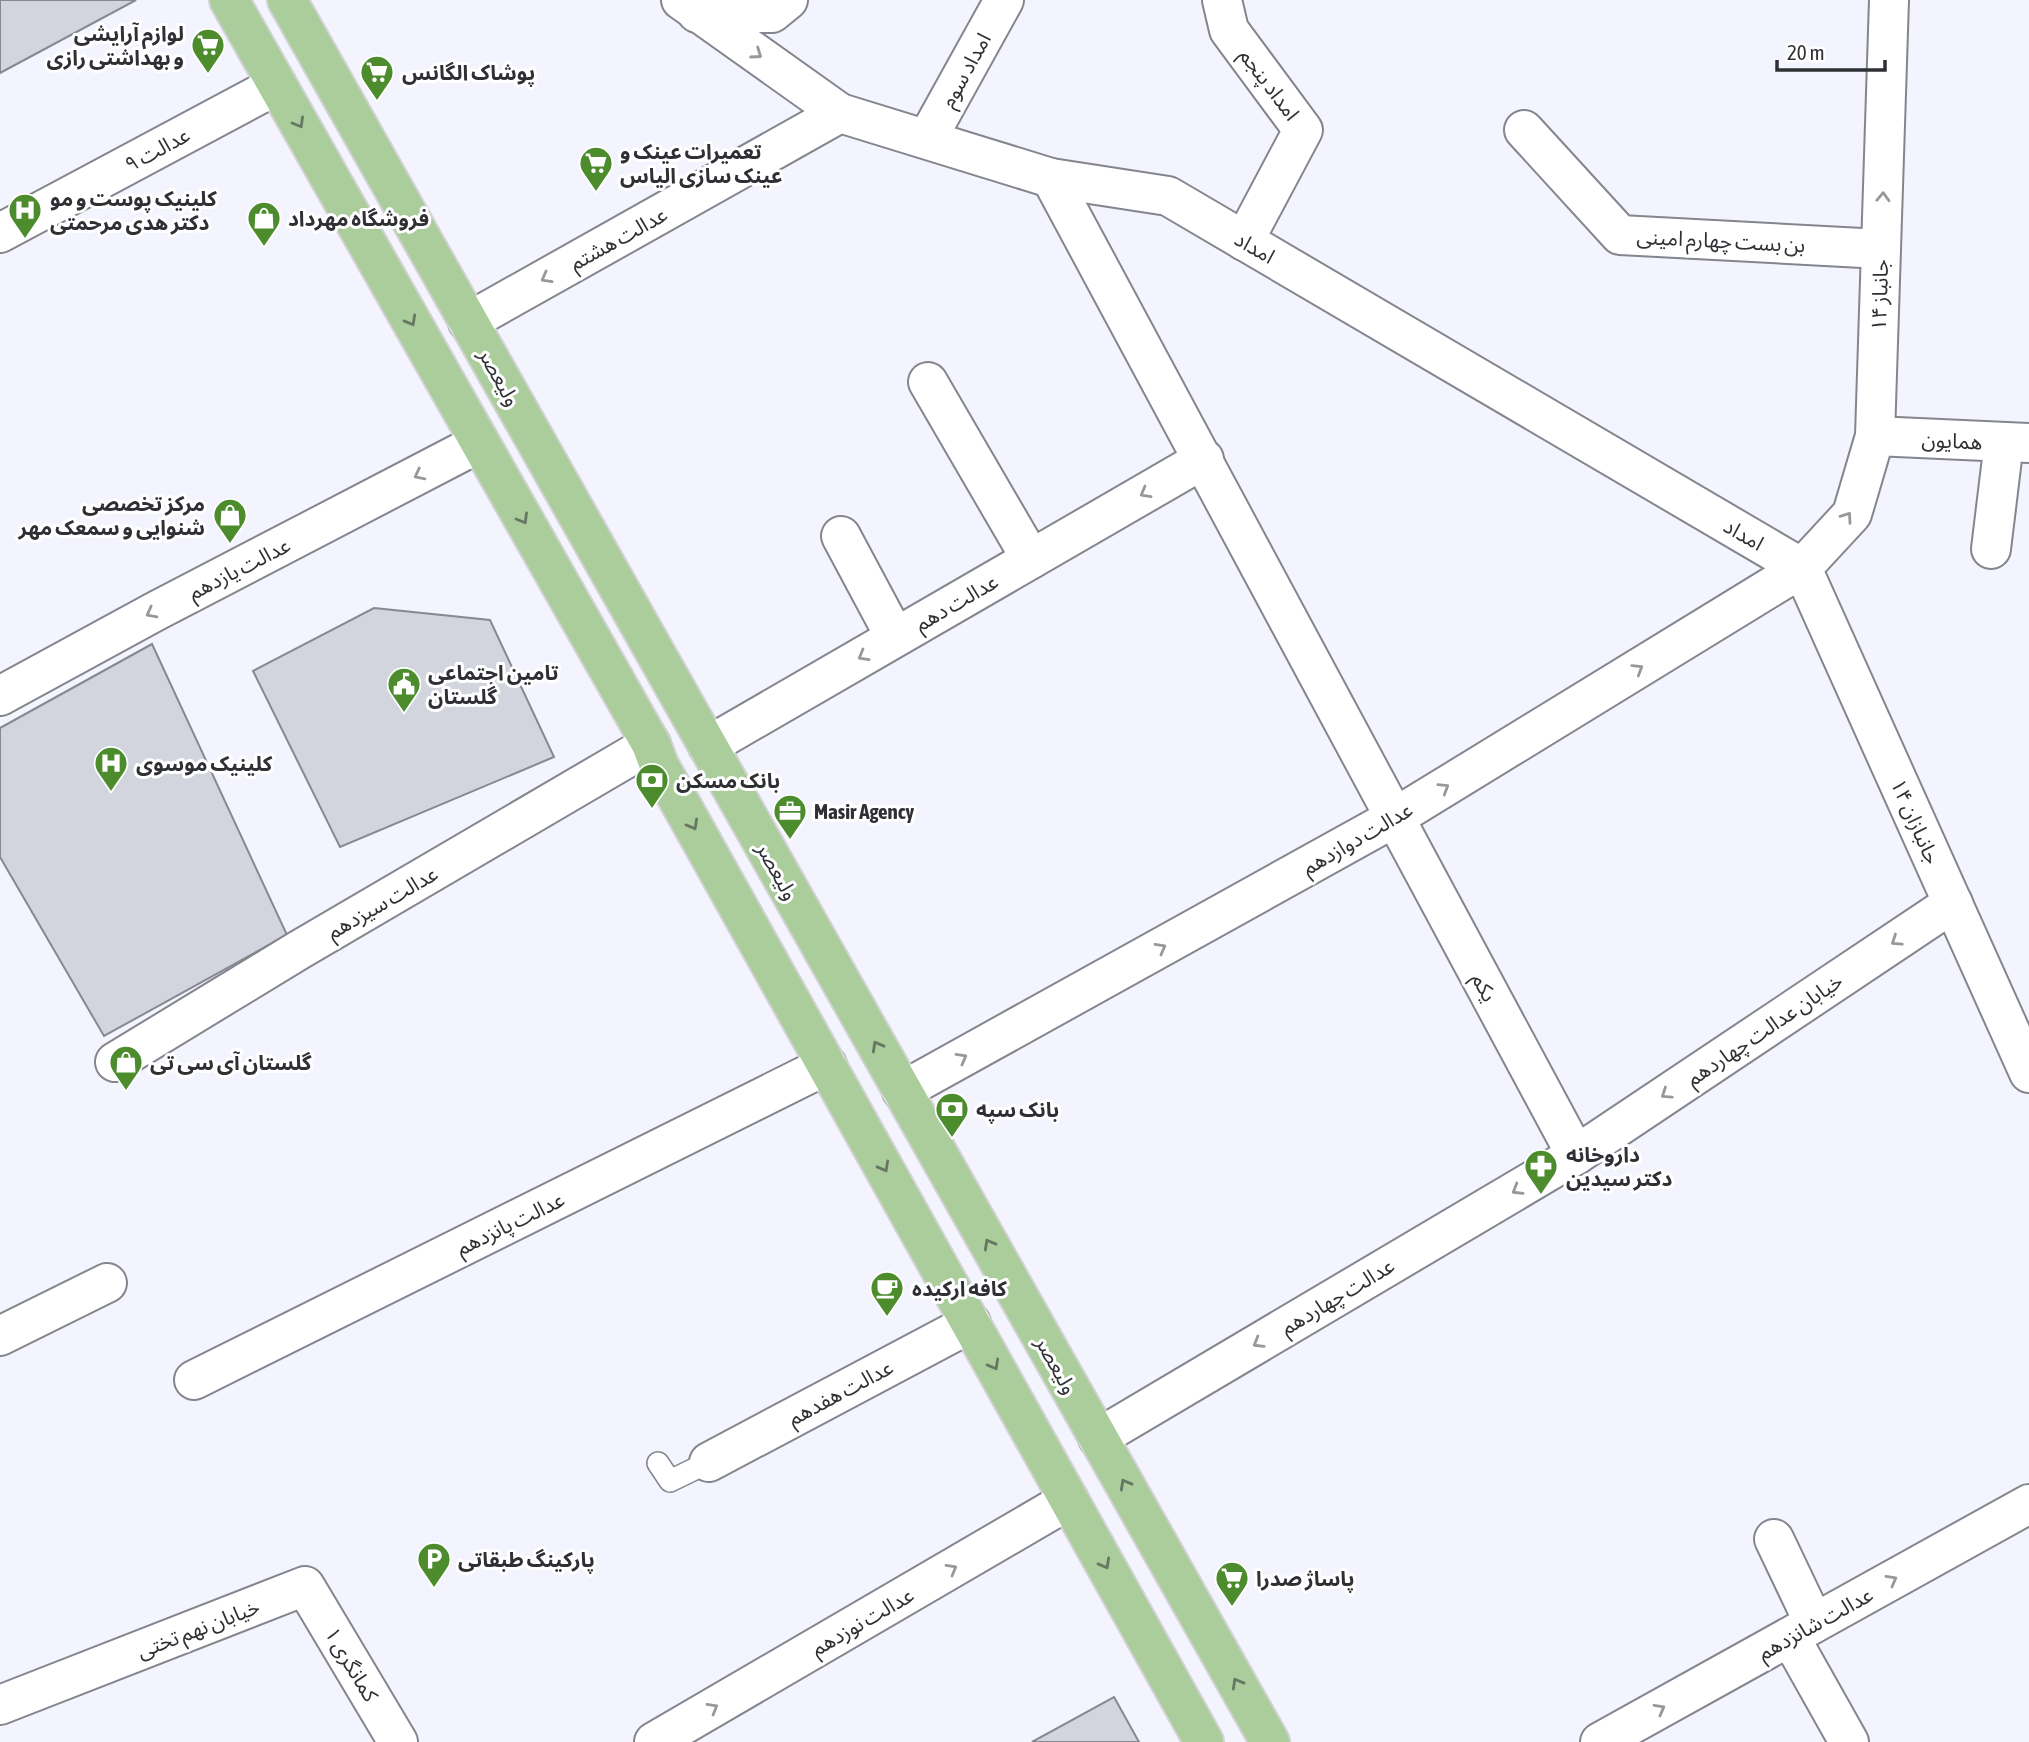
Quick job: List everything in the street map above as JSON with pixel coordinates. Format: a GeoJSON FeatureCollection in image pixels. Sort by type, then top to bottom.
{"type":"FeatureCollection","features":[{"type":"Feature","properties":{"kind":"main road"},"geometry":{"type":"LineString","coordinates":[[229,0],[651,744],[659,765],[1204,1742]]}},
{"type":"Feature","properties":{"kind":"main road","name":"ولیعصر"},"geometry":{"type":"LineString","coordinates":[[287,0],[1270,1742]]}},
{"type":"Feature","properties":{"kind":"street"},"geometry":{"type":"LineString","coordinates":[[689,6],[772,13],[788,0]]}},
{"type":"Feature","properties":{"kind":"street","name":"امداد سوم"},"geometry":{"type":"LineString","coordinates":[[927,139],[1004,0]]}},
{"type":"Feature","properties":{"kind":"street","name":"امداد پنجم"},"geometry":{"type":"LineString","coordinates":[[1222,0],[1229,30],[1303,130],[1244,241]]}},
{"type":"Feature","properties":{"kind":"street","name":"جانباز ۱۴"},"geometry":{"type":"LineString","coordinates":[[1802,568],[1852,514],[1874,436],[1889,0]]}},
{"type":"Feature","properties":{"kind":"street","name":"امداد"},"geometry":{"type":"LineString","coordinates":[[689,6],[840,113],[1051,178],[1168,196],[1802,568]]}},
{"type":"Feature","properties":{"kind":"street","name":"عدالت ۹"},"geometry":{"type":"LineString","coordinates":[[0,233],[277,85]]}},
{"type":"Feature","properties":{"kind":"street","name":"عدالت هشتم"},"geometry":{"type":"LineString","coordinates":[[468,322],[840,113]]}},
{"type":"Feature","properties":{"kind":"street","name":"بن بست چهارم امینی"},"geometry":{"type":"LineString","coordinates":[[1524,130],[1620,235],[1881,249]]}},
{"type":"Feature","properties":{"kind":"street","name":"یکم"},"geometry":{"type":"LineString","coordinates":[[1051,178],[1576,1155]]}},
{"type":"Feature","properties":{"kind":"street"},"geometry":{"type":"LineString","coordinates":[[928,382],[1031,559]]}},
{"type":"Feature","properties":{"kind":"street","name":"همایون"},"geometry":{"type":"LineString","coordinates":[[1874,436],[2016,443]]}},
{"type":"Feature","properties":{"kind":"street","name":"عدالت یازدهم"},"geometry":{"type":"LineString","coordinates":[[0,696],[156,611],[479,443]]}},
{"type":"Feature","properties":{"kind":"street"},"geometry":{"type":"LineString","coordinates":[[1991,549],[2016,443]]}},
{"type":"Feature","properties":{"kind":"street","name":"عدالت دهم"},"geometry":{"type":"LineString","coordinates":[[708,746],[1204,459]]}},
{"type":"Feature","properties":{"kind":"street"},"geometry":{"type":"LineString","coordinates":[[841,536],[895,637]]}},
{"type":"Feature","properties":{"kind":"street","name":"عدالت دوازدهم"},"geometry":{"type":"LineString","coordinates":[[902,1091],[1394,818],[1802,568]]}},
{"type":"Feature","properties":{"kind":"street","name":"جانبازان ۱۴"},"geometry":{"type":"LineString","coordinates":[[1802,568],[2029,1073]]}},
{"type":"Feature","properties":{"kind":"street","name":"عدالت سیزدهم"},"geometry":{"type":"LineString","coordinates":[[115,1062],[299,950],[651,744]]}},
{"type":"Feature","properties":{"kind":"street","name":"خیابان عدالت چهاردهم"},"geometry":{"type":"LineString","coordinates":[[1576,1155],[1953,903]]}},
{"type":"Feature","properties":{"kind":"street","name":"عدالت پانزدهم"},"geometry":{"type":"LineString","coordinates":[[194,1380],[827,1065]]}},
{"type":"Feature","properties":{"kind":"street","name":"عدالت چهاردهم"},"geometry":{"type":"LineString","coordinates":[[1098,1438],[1576,1155]]}},
{"type":"Feature","properties":{"kind":"street"},"geometry":{"type":"LineString","coordinates":[[0,1336],[107,1283]]}},
{"type":"Feature","properties":{"kind":"street","name":"عدالت هفدهم"},"geometry":{"type":"LineString","coordinates":[[709,1462],[971,1323]]}},
{"type":"Feature","properties":{"kind":"street","name":"عدالت نوزدهم"},"geometry":{"type":"LineString","coordinates":[[654,1742],[1069,1500]]}},
{"type":"Feature","properties":{"kind":"street","name":"عدالت شانزدهم"},"geometry":{"type":"LineString","coordinates":[[1600,1742],[2029,1504]]}},
{"type":"Feature","properties":{"kind":"street"},"geometry":{"type":"LineString","coordinates":[[1774,1539],[1802,1630],[1849,1742]]}},
{"type":"Feature","properties":{"kind":"street","name":"خیابان نهم تختی"},"geometry":{"type":"LineString","coordinates":[[0,1705],[305,1586]]}},
{"type":"Feature","properties":{"kind":"street","name":"۱ کمانگری"},"geometry":{"type":"LineString","coordinates":[[305,1586],[398,1742]]}},
{"type":"Feature","properties":{"kind":"lane"},"geometry":{"type":"LineString","coordinates":[[658,1463],[670,1481],[709,1462]]}},
{"type":"Feature","properties":{"kind":"building"},"geometry":{"type":"Polygon","coordinates":[[[0,0],[136,0],[0,73],[0,0]]]}},
{"type":"Feature","properties":{"kind":"building","name":"تامین اجتماعی گلستان"},"geometry":{"type":"Polygon","coordinates":[[[374,608],[490,620],[554,757],[340,847],[253,671],[374,608]]]}},
{"type":"Feature","properties":{"kind":"building","name":"کلینیک موسوی"},"geometry":{"type":"Polygon","coordinates":[[[152,644],[287,935],[104,1036],[0,857],[0,728],[152,644]]]}},
{"type":"Feature","properties":{"kind":"building"},"geometry":{"type":"Polygon","coordinates":[[[1114,1697],[1139,1742],[1032,1742],[1114,1697]]]}},
{"type":"Feature","properties":{"kind":"place","name":"لوازم آرایشی و بهداشتی رازی"},"geometry":{"type":"Point","coordinates":[208,75]}},
{"type":"Feature","properties":{"kind":"place","name":"پوشاک الگانس"},"geometry":{"type":"Point","coordinates":[377,102]}},
{"type":"Feature","properties":{"kind":"place","name":"تعمیرات عینک و عینک سازی الیاس"},"geometry":{"type":"Point","coordinates":[596,193]}},
{"type":"Feature","properties":{"kind":"place","name":"کلینیک پوست و مو دکتر هدی مرحمتی"},"geometry":{"type":"Point","coordinates":[25,240]}},
{"type":"Feature","properties":{"kind":"place","name":"فروشگاه مهرداد"},"geometry":{"type":"Point","coordinates":[264,248]}},
{"type":"Feature","properties":{"kind":"place","name":"مرکز تخصصی شنوایی و سمعک مهر"},"geometry":{"type":"Point","coordinates":[230,545]}},
{"type":"Feature","properties":{"kind":"place","name":"تامین اجتماعی گلستان"},"geometry":{"type":"Point","coordinates":[404,714]}},
{"type":"Feature","properties":{"kind":"place","name":"کلینیک موسوی"},"geometry":{"type":"Point","coordinates":[111,793]}},
{"type":"Feature","properties":{"kind":"place","name":"بانک مسکن"},"geometry":{"type":"Point","coordinates":[652,810]}},
{"type":"Feature","properties":{"kind":"place","name":"Masir Agency"},"geometry":{"type":"Point","coordinates":[790,841]}},
{"type":"Feature","properties":{"kind":"place","name":"گلستان آی سی تی"},"geometry":{"type":"Point","coordinates":[126,1092]}},
{"type":"Feature","properties":{"kind":"place","name":"بانک سپه"},"geometry":{"type":"Point","coordinates":[952,1139]}},
{"type":"Feature","properties":{"kind":"place","name":"داروخانه دکتر سیدین"},"geometry":{"type":"Point","coordinates":[1541,1196]}},
{"type":"Feature","properties":{"kind":"place","name":"کافه ارکیده"},"geometry":{"type":"Point","coordinates":[887,1318]}},
{"type":"Feature","properties":{"kind":"place","name":"پارکینگ طبقاتی"},"geometry":{"type":"Point","coordinates":[434,1589]}},
{"type":"Feature","properties":{"kind":"place","name":"پاساژ صدرا"},"geometry":{"type":"Point","coordinates":[1232,1608]}}]}
